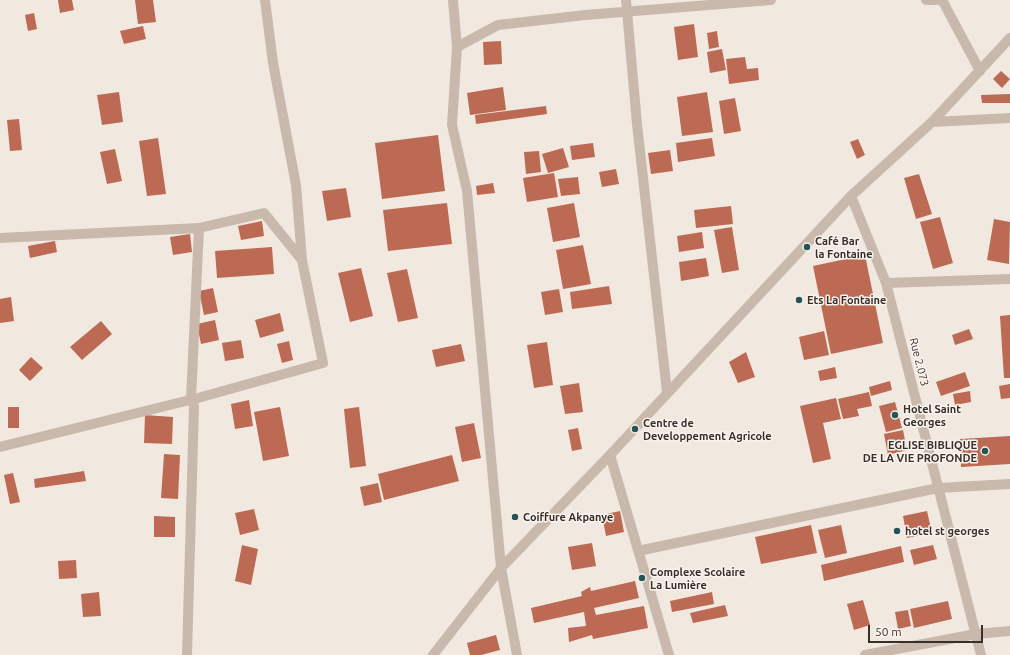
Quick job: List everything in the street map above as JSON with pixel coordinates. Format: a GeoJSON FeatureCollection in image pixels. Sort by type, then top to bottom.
{"type":"FeatureCollection","features":[{"type":"Feature","properties":{"kind":"street"},"geometry":{"type":"LineString","coordinates":[[0,447],[191,398],[323,362],[302,260],[296,185],[273,63],[265,0]]}},
{"type":"Feature","properties":{"kind":"street"},"geometry":{"type":"LineString","coordinates":[[453,0],[457,48],[452,124],[467,191],[501,568],[517,655]]}},
{"type":"Feature","properties":{"kind":"street"},"geometry":{"type":"LineString","coordinates":[[626,0],[637,124],[666,392]]}},
{"type":"Feature","properties":{"kind":"street"},"geometry":{"type":"LineString","coordinates":[[457,48],[498,25],[771,0]]}},
{"type":"Feature","properties":{"kind":"street"},"geometry":{"type":"LineString","coordinates":[[926,0],[942,0],[980,71]]}},
{"type":"Feature","properties":{"kind":"street"},"geometry":{"type":"LineString","coordinates":[[433,655],[501,568],[610,455],[666,392],[851,196],[932,122],[1010,38]]}},
{"type":"Feature","properties":{"kind":"street"},"geometry":{"type":"LineString","coordinates":[[932,122],[1010,118]]}},
{"type":"Feature","properties":{"kind":"street","name":"Rue 2.073"},"geometry":{"type":"LineString","coordinates":[[851,196],[886,283],[981,655]]}},
{"type":"Feature","properties":{"kind":"street"},"geometry":{"type":"LineString","coordinates":[[0,238],[199,228],[264,213],[302,260]]}},
{"type":"Feature","properties":{"kind":"street"},"geometry":{"type":"LineString","coordinates":[[187,655],[194,406],[191,398],[199,228]]}},
{"type":"Feature","properties":{"kind":"street"},"geometry":{"type":"LineString","coordinates":[[886,283],[1010,279]]}},
{"type":"Feature","properties":{"kind":"street"},"geometry":{"type":"LineString","coordinates":[[610,455],[669,655]]}},
{"type":"Feature","properties":{"kind":"street"},"geometry":{"type":"LineString","coordinates":[[638,551],[938,488],[1010,484]]}},
{"type":"Feature","properties":{"kind":"street"},"geometry":{"type":"LineString","coordinates":[[865,655],[976,634],[1010,631]]}},
{"type":"Feature","properties":{"kind":"building"},"geometry":{"type":"Polygon","coordinates":[[[58,0],[72,0],[74,10],[60,13],[58,0]]]}},
{"type":"Feature","properties":{"kind":"building"},"geometry":{"type":"Polygon","coordinates":[[[135,0],[153,0],[156,22],[138,24],[135,0]]]}},
{"type":"Feature","properties":{"kind":"building"},"geometry":{"type":"Polygon","coordinates":[[[34,13],[37,29],[28,31],[25,15],[34,13]]]}},
{"type":"Feature","properties":{"kind":"building"},"geometry":{"type":"Polygon","coordinates":[[[694,24],[698,57],[678,60],[674,27],[694,24]]]}},
{"type":"Feature","properties":{"kind":"building"},"geometry":{"type":"Polygon","coordinates":[[[143,26],[146,39],[124,44],[120,31],[143,26]]]}},
{"type":"Feature","properties":{"kind":"building"},"geometry":{"type":"Polygon","coordinates":[[[717,31],[719,47],[709,49],[707,33],[717,31]]]}},
{"type":"Feature","properties":{"kind":"building"},"geometry":{"type":"Polygon","coordinates":[[[501,41],[502,64],[484,65],[483,42],[501,41]]]}},
{"type":"Feature","properties":{"kind":"building"},"geometry":{"type":"Polygon","coordinates":[[[722,49],[726,70],[710,73],[707,52],[722,49]]]}},
{"type":"Feature","properties":{"kind":"building"},"geometry":{"type":"Polygon","coordinates":[[[745,57],[747,69],[758,68],[759,80],[729,84],[726,59],[745,57]]]}},
{"type":"Feature","properties":{"kind":"building"},"geometry":{"type":"Polygon","coordinates":[[[1001,71],[1010,79],[1002,88],[993,79],[1001,71]]]}},
{"type":"Feature","properties":{"kind":"building"},"geometry":{"type":"Polygon","coordinates":[[[503,87],[506,110],[470,115],[467,93],[503,87]]]}},
{"type":"Feature","properties":{"kind":"building"},"geometry":{"type":"Polygon","coordinates":[[[119,92],[123,122],[102,125],[97,95],[119,92]]]}},
{"type":"Feature","properties":{"kind":"building"},"geometry":{"type":"Polygon","coordinates":[[[707,92],[713,132],[682,136],[677,97],[707,92]]]}},
{"type":"Feature","properties":{"kind":"building"},"geometry":{"type":"Polygon","coordinates":[[[1010,94],[1010,103],[982,103],[981,95],[1010,94]]]}},
{"type":"Feature","properties":{"kind":"building"},"geometry":{"type":"Polygon","coordinates":[[[735,98],[741,131],[724,134],[719,101],[735,98]]]}},
{"type":"Feature","properties":{"kind":"building"},"geometry":{"type":"Polygon","coordinates":[[[546,106],[547,114],[476,124],[475,115],[546,106]]]}},
{"type":"Feature","properties":{"kind":"building"},"geometry":{"type":"Polygon","coordinates":[[[19,119],[22,150],[10,151],[7,120],[19,119]]]}},
{"type":"Feature","properties":{"kind":"building"},"geometry":{"type":"Polygon","coordinates":[[[438,135],[445,191],[382,199],[375,143],[438,135]]]}},
{"type":"Feature","properties":{"kind":"building"},"geometry":{"type":"Polygon","coordinates":[[[158,138],[166,194],[147,196],[139,141],[158,138]]]}},
{"type":"Feature","properties":{"kind":"building"},"geometry":{"type":"Polygon","coordinates":[[[712,138],[715,156],[678,162],[676,143],[712,138]]]}},
{"type":"Feature","properties":{"kind":"building"},"geometry":{"type":"Polygon","coordinates":[[[858,139],[865,155],[857,159],[850,142],[858,139]]]}},
{"type":"Feature","properties":{"kind":"building"},"geometry":{"type":"Polygon","coordinates":[[[593,143],[595,157],[572,160],[570,146],[593,143]]]}},
{"type":"Feature","properties":{"kind":"building"},"geometry":{"type":"Polygon","coordinates":[[[563,148],[569,167],[548,173],[542,154],[563,148]]]}},
{"type":"Feature","properties":{"kind":"building"},"geometry":{"type":"Polygon","coordinates":[[[115,149],[122,181],[107,184],[100,152],[115,149]]]}},
{"type":"Feature","properties":{"kind":"building"},"geometry":{"type":"Polygon","coordinates":[[[670,150],[673,171],[651,174],[648,153],[670,150]]]}},
{"type":"Feature","properties":{"kind":"building"},"geometry":{"type":"Polygon","coordinates":[[[539,151],[541,172],[526,174],[524,152],[539,151]]]}},
{"type":"Feature","properties":{"kind":"building"},"geometry":{"type":"Polygon","coordinates":[[[616,169],[619,184],[602,187],[599,172],[616,169]]]}},
{"type":"Feature","properties":{"kind":"building"},"geometry":{"type":"Polygon","coordinates":[[[554,173],[558,197],[527,202],[523,178],[554,173]]]}},
{"type":"Feature","properties":{"kind":"building"},"geometry":{"type":"Polygon","coordinates":[[[919,174],[932,214],[916,219],[904,178],[919,174]]]}},
{"type":"Feature","properties":{"kind":"building"},"geometry":{"type":"Polygon","coordinates":[[[578,177],[580,194],[561,196],[558,179],[578,177]]]}},
{"type":"Feature","properties":{"kind":"building"},"geometry":{"type":"Polygon","coordinates":[[[493,183],[495,193],[477,195],[476,186],[493,183]]]}},
{"type":"Feature","properties":{"kind":"building"},"geometry":{"type":"Polygon","coordinates":[[[346,188],[351,217],[327,221],[322,191],[346,188]]]}},
{"type":"Feature","properties":{"kind":"building"},"geometry":{"type":"Polygon","coordinates":[[[447,203],[452,244],[388,251],[383,210],[447,203]]]}},
{"type":"Feature","properties":{"kind":"building"},"geometry":{"type":"Polygon","coordinates":[[[574,203],[580,237],[553,242],[547,208],[574,203]]]}},
{"type":"Feature","properties":{"kind":"building"},"geometry":{"type":"Polygon","coordinates":[[[731,206],[733,224],[696,228],[694,210],[731,206]]]}},
{"type":"Feature","properties":{"kind":"building"},"geometry":{"type":"Polygon","coordinates":[[[940,217],[953,263],[933,269],[920,222],[940,217]]]}},
{"type":"Feature","properties":{"kind":"building"},"geometry":{"type":"Polygon","coordinates":[[[994,219],[1010,222],[1009,264],[987,260],[994,219]]]}},
{"type":"Feature","properties":{"kind":"building"},"geometry":{"type":"Polygon","coordinates":[[[262,221],[264,236],[241,240],[238,226],[262,221]]]}},
{"type":"Feature","properties":{"kind":"building"},"geometry":{"type":"Polygon","coordinates":[[[732,227],[739,270],[722,273],[714,230],[732,227]]]}},
{"type":"Feature","properties":{"kind":"building"},"geometry":{"type":"Polygon","coordinates":[[[702,232],[704,248],[679,252],[677,236],[702,232]]]}},
{"type":"Feature","properties":{"kind":"building"},"geometry":{"type":"Polygon","coordinates":[[[190,234],[192,252],[173,255],[170,237],[190,234]]]}},
{"type":"Feature","properties":{"kind":"building"},"geometry":{"type":"Polygon","coordinates":[[[55,241],[57,252],[30,258],[28,246],[55,241]]]}},
{"type":"Feature","properties":{"kind":"building"},"geometry":{"type":"Polygon","coordinates":[[[583,245],[591,284],[563,289],[556,250],[583,245]]]}},
{"type":"Feature","properties":{"kind":"building"},"geometry":{"type":"Polygon","coordinates":[[[272,247],[274,274],[217,278],[215,251],[272,247]]]}},
{"type":"Feature","properties":{"kind":"building"},"geometry":{"type":"Polygon","coordinates":[[[865,255],[883,343],[831,354],[813,266],[865,255]]]}},
{"type":"Feature","properties":{"kind":"building"},"geometry":{"type":"Polygon","coordinates":[[[706,258],[709,276],[681,281],[679,262],[706,258]]]}},
{"type":"Feature","properties":{"kind":"building"},"geometry":{"type":"Polygon","coordinates":[[[361,268],[373,316],[350,322],[338,273],[361,268]]]}},
{"type":"Feature","properties":{"kind":"building"},"geometry":{"type":"Polygon","coordinates":[[[407,269],[418,318],[398,322],[387,273],[407,269]]]}},
{"type":"Feature","properties":{"kind":"building"},"geometry":{"type":"Polygon","coordinates":[[[609,286],[612,304],[572,309],[570,292],[609,286]]]}},
{"type":"Feature","properties":{"kind":"building"},"geometry":{"type":"Polygon","coordinates":[[[213,288],[218,312],[204,315],[199,291],[213,288]]]}},
{"type":"Feature","properties":{"kind":"building"},"geometry":{"type":"Polygon","coordinates":[[[559,289],[563,312],[545,315],[541,292],[559,289]]]}},
{"type":"Feature","properties":{"kind":"building"},"geometry":{"type":"Polygon","coordinates":[[[11,297],[14,321],[0,323],[0,299],[11,297]]]}},
{"type":"Feature","properties":{"kind":"building"},"geometry":{"type":"Polygon","coordinates":[[[280,313],[284,331],[260,338],[255,320],[280,313]]]}},
{"type":"Feature","properties":{"kind":"building"},"geometry":{"type":"Polygon","coordinates":[[[1010,315],[1010,378],[1004,378],[1000,316],[1010,315]]]}},
{"type":"Feature","properties":{"kind":"building"},"geometry":{"type":"Polygon","coordinates":[[[215,320],[219,340],[201,344],[197,324],[215,320]]]}},
{"type":"Feature","properties":{"kind":"building"},"geometry":{"type":"Polygon","coordinates":[[[101,321],[112,334],[82,360],[70,347],[101,321]]]}},
{"type":"Feature","properties":{"kind":"building"},"geometry":{"type":"Polygon","coordinates":[[[969,329],[973,339],[955,345],[952,335],[969,329]]]}},
{"type":"Feature","properties":{"kind":"building"},"geometry":{"type":"Polygon","coordinates":[[[824,331],[829,355],[804,360],[799,337],[824,331]]]}},
{"type":"Feature","properties":{"kind":"building"},"geometry":{"type":"Polygon","coordinates":[[[241,340],[244,358],[225,361],[222,343],[241,340]]]}},
{"type":"Feature","properties":{"kind":"building"},"geometry":{"type":"Polygon","coordinates":[[[289,341],[293,360],[282,363],[277,344],[289,341]]]}},
{"type":"Feature","properties":{"kind":"building"},"geometry":{"type":"Polygon","coordinates":[[[547,342],[553,385],[534,388],[527,345],[547,342]]]}},
{"type":"Feature","properties":{"kind":"building"},"geometry":{"type":"Polygon","coordinates":[[[461,344],[465,361],[436,367],[432,350],[461,344]]]}},
{"type":"Feature","properties":{"kind":"building"},"geometry":{"type":"Polygon","coordinates":[[[746,352],[755,377],[738,383],[729,362],[746,352]]]}},
{"type":"Feature","properties":{"kind":"building"},"geometry":{"type":"Polygon","coordinates":[[[31,357],[43,368],[30,381],[19,370],[31,357]]]}},
{"type":"Feature","properties":{"kind":"building"},"geometry":{"type":"Polygon","coordinates":[[[835,367],[837,378],[820,381],[818,371],[835,367]]]}},
{"type":"Feature","properties":{"kind":"building"},"geometry":{"type":"Polygon","coordinates":[[[965,372],[970,386],[941,396],[936,382],[965,372]]]}},
{"type":"Feature","properties":{"kind":"building"},"geometry":{"type":"Polygon","coordinates":[[[890,381],[892,390],[871,396],[869,387],[890,381]]]}},
{"type":"Feature","properties":{"kind":"building"},"geometry":{"type":"Polygon","coordinates":[[[579,383],[583,412],[565,414],[560,386],[579,383]]]}},
{"type":"Feature","properties":{"kind":"building"},"geometry":{"type":"Polygon","coordinates":[[[1010,384],[1010,398],[1001,399],[999,386],[1010,384]]]}},
{"type":"Feature","properties":{"kind":"building"},"geometry":{"type":"Polygon","coordinates":[[[970,391],[971,402],[955,405],[953,394],[970,391]]]}},
{"type":"Feature","properties":{"kind":"building"},"geometry":{"type":"Polygon","coordinates":[[[869,392],[872,406],[857,409],[859,416],[843,419],[838,399],[869,392]]]}},
{"type":"Feature","properties":{"kind":"building"},"geometry":{"type":"Polygon","coordinates":[[[836,398],[841,419],[823,423],[831,459],[813,463],[800,406],[836,398]]]}},
{"type":"Feature","properties":{"kind":"building"},"geometry":{"type":"Polygon","coordinates":[[[249,400],[253,426],[235,429],[231,404],[249,400]]]}},
{"type":"Feature","properties":{"kind":"building"},"geometry":{"type":"Polygon","coordinates":[[[895,402],[902,428],[886,432],[879,406],[895,402]]]}},
{"type":"Feature","properties":{"kind":"building"},"geometry":{"type":"Polygon","coordinates":[[[8,407],[19,407],[19,428],[8,428],[8,407]]]}},
{"type":"Feature","properties":{"kind":"building"},"geometry":{"type":"Polygon","coordinates":[[[280,407],[289,456],[263,461],[254,412],[280,407]]]}},
{"type":"Feature","properties":{"kind":"building"},"geometry":{"type":"Polygon","coordinates":[[[359,407],[366,466],[350,468],[344,409],[359,407]]]}},
{"type":"Feature","properties":{"kind":"building"},"geometry":{"type":"Polygon","coordinates":[[[145,415],[173,417],[172,444],[144,443],[145,415]]]}},
{"type":"Feature","properties":{"kind":"building"},"geometry":{"type":"Polygon","coordinates":[[[474,423],[481,458],[462,462],[455,427],[474,423]]]}},
{"type":"Feature","properties":{"kind":"building"},"geometry":{"type":"Polygon","coordinates":[[[578,428],[582,449],[572,451],[568,430],[578,428]]]}},
{"type":"Feature","properties":{"kind":"building"},"geometry":{"type":"Polygon","coordinates":[[[903,430],[907,450],[888,455],[884,434],[903,430]]]}},
{"type":"Feature","properties":{"kind":"building","name":"EGLISE BIBLIQUE DE LA VIE PROFONDE"},"geometry":{"type":"Polygon","coordinates":[[[1010,436],[1010,464],[961,467],[960,439],[1010,436]]]}},
{"type":"Feature","properties":{"kind":"building"},"geometry":{"type":"Polygon","coordinates":[[[164,454],[180,455],[178,499],[161,498],[164,454]]]}},
{"type":"Feature","properties":{"kind":"building"},"geometry":{"type":"Polygon","coordinates":[[[452,455],[459,481],[384,500],[378,474],[452,455]]]}},
{"type":"Feature","properties":{"kind":"building"},"geometry":{"type":"Polygon","coordinates":[[[84,471],[86,481],[35,488],[34,479],[84,471]]]}},
{"type":"Feature","properties":{"kind":"building"},"geometry":{"type":"Polygon","coordinates":[[[13,473],[20,502],[10,504],[4,475],[13,473]]]}},
{"type":"Feature","properties":{"kind":"building"},"geometry":{"type":"Polygon","coordinates":[[[378,483],[382,502],[364,506],[360,487],[378,483]]]}},
{"type":"Feature","properties":{"kind":"building"},"geometry":{"type":"Polygon","coordinates":[[[254,509],[259,530],[240,535],[235,513],[254,509]]]}},
{"type":"Feature","properties":{"kind":"building"},"geometry":{"type":"Polygon","coordinates":[[[620,511],[624,532],[606,536],[602,515],[620,511]]]}},
{"type":"Feature","properties":{"kind":"building"},"geometry":{"type":"Polygon","coordinates":[[[927,511],[932,533],[907,538],[903,516],[927,511]]]}},
{"type":"Feature","properties":{"kind":"building"},"geometry":{"type":"Polygon","coordinates":[[[154,516],[175,517],[175,537],[154,537],[154,516]]]}},
{"type":"Feature","properties":{"kind":"building"},"geometry":{"type":"Polygon","coordinates":[[[811,525],[817,553],[761,564],[755,537],[811,525]]]}},
{"type":"Feature","properties":{"kind":"building"},"geometry":{"type":"Polygon","coordinates":[[[841,525],[847,553],[825,558],[818,530],[841,525]]]}},
{"type":"Feature","properties":{"kind":"building"},"geometry":{"type":"Polygon","coordinates":[[[592,543],[596,566],[572,570],[568,547],[592,543]]]}},
{"type":"Feature","properties":{"kind":"building"},"geometry":{"type":"Polygon","coordinates":[[[242,545],[258,549],[251,585],[235,581],[242,545]]]}},
{"type":"Feature","properties":{"kind":"building"},"geometry":{"type":"Polygon","coordinates":[[[933,545],[937,559],[914,565],[910,550],[933,545]]]}},
{"type":"Feature","properties":{"kind":"building"},"geometry":{"type":"Polygon","coordinates":[[[901,546],[904,562],[824,581],[821,565],[901,546]]]}},
{"type":"Feature","properties":{"kind":"building"},"geometry":{"type":"Polygon","coordinates":[[[76,560],[77,578],[59,579],[58,561],[76,560]]]}},
{"type":"Feature","properties":{"kind":"building"},"geometry":{"type":"Polygon","coordinates":[[[635,581],[639,598],[594,608],[596,615],[644,606],[648,628],[593,639],[592,635],[569,642],[568,628],[586,626],[584,612],[534,623],[531,608],[582,596],[581,592],[590,587],[591,591],[635,581]]]}},
{"type":"Feature","properties":{"kind":"building"},"geometry":{"type":"Polygon","coordinates":[[[99,592],[101,616],[83,617],[81,594],[99,592]]]}},
{"type":"Feature","properties":{"kind":"building"},"geometry":{"type":"Polygon","coordinates":[[[712,592],[714,604],[672,612],[670,601],[712,592]]]}},
{"type":"Feature","properties":{"kind":"building"},"geometry":{"type":"Polygon","coordinates":[[[863,600],[870,625],[854,630],[847,604],[863,600]]]}},
{"type":"Feature","properties":{"kind":"building"},"geometry":{"type":"Polygon","coordinates":[[[948,601],[952,619],[914,628],[910,609],[948,601]]]}},
{"type":"Feature","properties":{"kind":"building"},"geometry":{"type":"Polygon","coordinates":[[[725,605],[728,616],[693,623],[690,613],[725,605]]]}},
{"type":"Feature","properties":{"kind":"building"},"geometry":{"type":"Polygon","coordinates":[[[908,610],[911,626],[898,629],[895,612],[908,610]]]}},
{"type":"Feature","properties":{"kind":"building"},"geometry":{"type":"Polygon","coordinates":[[[496,635],[500,650],[481,655],[470,655],[467,643],[496,635]]]}},
{"type":"Feature","properties":{"kind":"place","name":"Café Bar la Fontaine"},"geometry":{"type":"Point","coordinates":[807,247]}},
{"type":"Feature","properties":{"kind":"place","name":"Ets La Fontaine"},"geometry":{"type":"Point","coordinates":[799,300]}},
{"type":"Feature","properties":{"kind":"place","name":"Hotel Saint Georges"},"geometry":{"type":"Point","coordinates":[895,415]}},
{"type":"Feature","properties":{"kind":"place","name":"Centre de Developpement Agricole"},"geometry":{"type":"Point","coordinates":[635,429]}},
{"type":"Feature","properties":{"kind":"place","name":"EGLISE BIBLIQUE DE LA VIE PROFONDE"},"geometry":{"type":"Point","coordinates":[985,451]}},
{"type":"Feature","properties":{"kind":"place","name":"Coiffure Akpanye"},"geometry":{"type":"Point","coordinates":[515,517]}},
{"type":"Feature","properties":{"kind":"place","name":"hotel st georges"},"geometry":{"type":"Point","coordinates":[897,531]}},
{"type":"Feature","properties":{"kind":"place","name":"Complexe Scolaire La Lumière"},"geometry":{"type":"Point","coordinates":[642,578]}}]}
